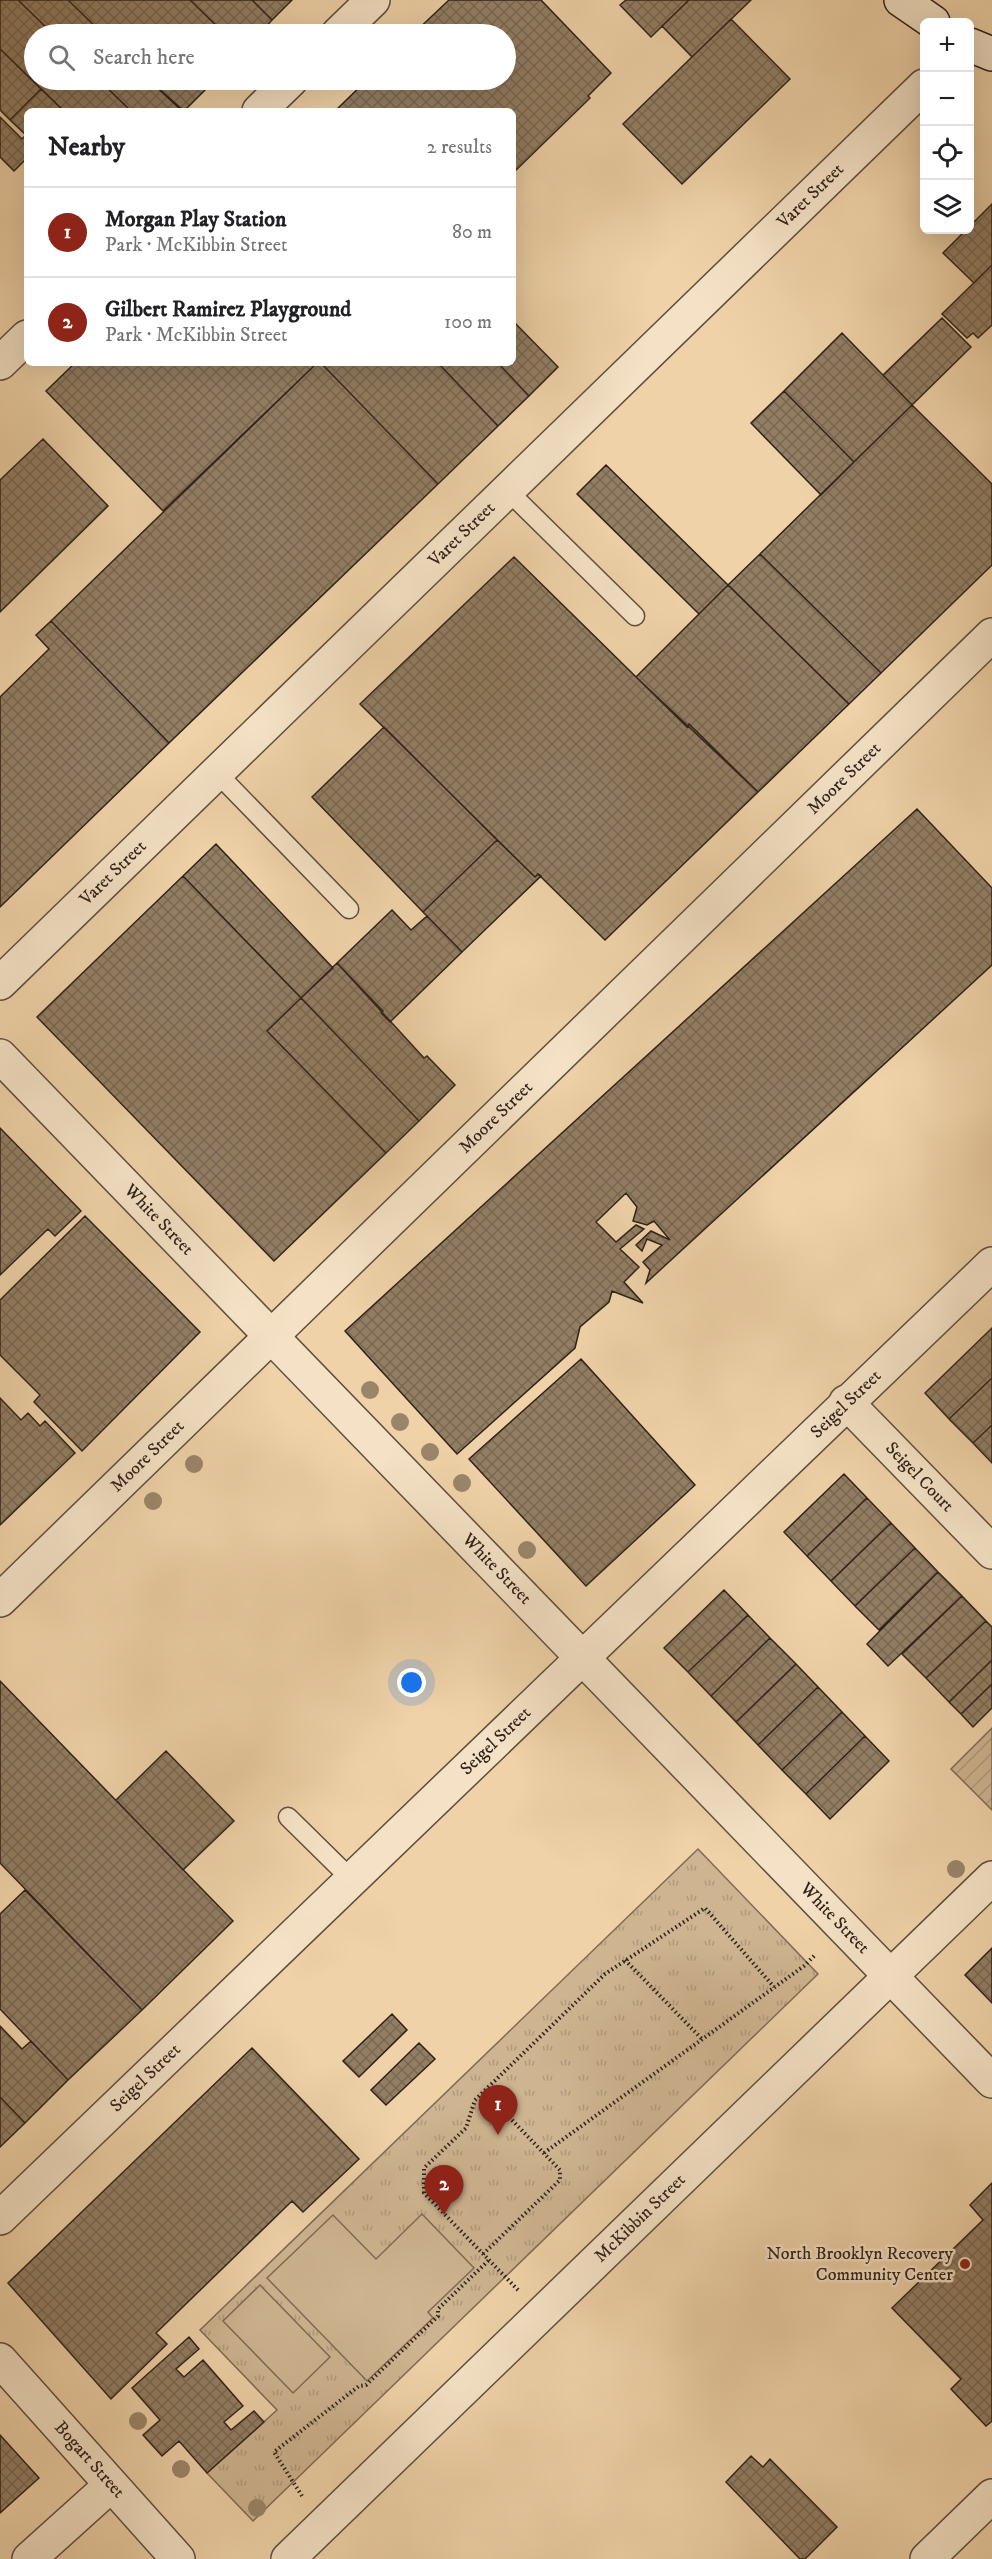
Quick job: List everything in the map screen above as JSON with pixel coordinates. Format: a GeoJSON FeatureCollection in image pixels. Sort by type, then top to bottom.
{"type":"FeatureCollection","features":[{"type":"Feature","properties":{"kind":"street"},"geometry":{"type":"LineString","coordinates":[[348,24],[373,0]]}},
{"type":"Feature","properties":{"kind":"street"},"geometry":{"type":"LineString","coordinates":[[901,0],[927,18]]}},
{"type":"Feature","properties":{"kind":"street"},"geometry":{"type":"LineString","coordinates":[[974,47],[992,54]]}},
{"type":"Feature","properties":{"kind":"street"},"geometry":{"type":"LineString","coordinates":[[262,108],[281,90]]}},
{"type":"Feature","properties":{"kind":"street","name":"Varet Street"},"geometry":{"type":"LineString","coordinates":[[0,983],[506,489],[920,90]]}},
{"type":"Feature","properties":{"kind":"street"},"geometry":{"type":"LineString","coordinates":[[0,363],[24,340]]}},
{"type":"Feature","properties":{"kind":"street","name":"Moore Street"},"geometry":{"type":"LineString","coordinates":[[0,1600],[992,635]]}},
{"type":"Feature","properties":{"kind":"street","name":"White Street"},"geometry":{"type":"LineString","coordinates":[[0,1056],[992,2081]]}},
{"type":"Feature","properties":{"kind":"street","name":"Seigel Street"},"geometry":{"type":"LineString","coordinates":[[0,2218],[992,1264]]}},
{"type":"Feature","properties":{"kind":"street","name":"Seigel Court"},"geometry":{"type":"LineString","coordinates":[[846,1402],[992,1552]]}},
{"type":"Feature","properties":{"kind":"street","name":"McKibbin Street"},"geometry":{"type":"LineString","coordinates":[[288,2559],[992,1878]]}},
{"type":"Feature","properties":{"kind":"street","name":"Bogart Street"},"geometry":{"type":"LineString","coordinates":[[0,2360],[110,2486],[178,2559]]}},
{"type":"Feature","properties":{"kind":"street"},"geometry":{"type":"LineString","coordinates":[[29,2559],[110,2486]]}},
{"type":"Feature","properties":{"kind":"street"},"geometry":{"type":"LineString","coordinates":[[927,2559],[992,2496]]}},
{"type":"Feature","properties":{"kind":"lane"},"geometry":{"type":"LineString","coordinates":[[506,489],[635,616]]}},
{"type":"Feature","properties":{"kind":"lane"},"geometry":{"type":"LineString","coordinates":[[216,772],[349,909]]}},
{"type":"Feature","properties":{"kind":"lane"},"geometry":{"type":"LineString","coordinates":[[288,1817],[351,1879]]}},
{"type":"Feature","properties":{"kind":"path"},"geometry":{"type":"LineString","coordinates":[[518,2290],[424,2193],[424,2168],[466,2128],[475,2100],[605,1974],[705,1908],[774,1988]]}},
{"type":"Feature","properties":{"kind":"path"},"geometry":{"type":"LineString","coordinates":[[544,2153],[774,1988],[816,1954]]}},
{"type":"Feature","properties":{"kind":"path"},"geometry":{"type":"LineString","coordinates":[[625,1960],[702,2039]]}},
{"type":"Feature","properties":{"kind":"path"},"geometry":{"type":"LineString","coordinates":[[483,2254],[560,2180],[560,2170],[484,2091]]}},
{"type":"Feature","properties":{"kind":"path"},"geometry":{"type":"LineString","coordinates":[[304,2498],[274,2452],[359,2385],[366,2385],[438,2316],[438,2309],[489,2260]]}},
{"type":"Feature","properties":{"kind":"green space"},"geometry":{"type":"Polygon","coordinates":[[[992,1728],[992,1810],[951,1769],[992,1728]]]}},
{"type":"Feature","properties":{"kind":"green space"},"geometry":{"type":"Polygon","coordinates":[[[698,1849],[818,1974],[253,2521],[207,2473],[277,2410],[200,2330],[698,1849]]]}},
{"type":"Feature","properties":{"kind":"green space"},"geometry":{"type":"Polygon","coordinates":[[[422,2214],[474,2268],[428,2312],[433,2318],[367,2381],[267,2278],[333,2215],[376,2259],[422,2214]]]}},
{"type":"Feature","properties":{"kind":"green space"},"geometry":{"type":"Polygon","coordinates":[[[260,2285],[330,2357],[293,2393],[223,2321],[260,2285]]]}},
{"type":"Feature","properties":{"kind":"building"},"geometry":{"type":"Polygon","coordinates":[[[0,0],[18,0],[43,24],[24,24],[24,72],[0,49],[0,0]]]}},
{"type":"Feature","properties":{"kind":"building"},"geometry":{"type":"Polygon","coordinates":[[[18,0],[68,0],[93,24],[43,24],[18,0]]]}},
{"type":"Feature","properties":{"kind":"building"},"geometry":{"type":"Polygon","coordinates":[[[68,0],[190,0],[215,24],[93,24],[68,0]]]}},
{"type":"Feature","properties":{"kind":"building"},"geometry":{"type":"Polygon","coordinates":[[[190,0],[252,0],[272,20],[268,24],[215,24],[190,0]]]}},
{"type":"Feature","properties":{"kind":"building"},"geometry":{"type":"Polygon","coordinates":[[[252,0],[292,0],[272,20],[252,0]]]}},
{"type":"Feature","properties":{"kind":"building"},"geometry":{"type":"Polygon","coordinates":[[[449,0],[541,0],[611,73],[588,96],[590,98],[516,170],[516,108],[338,108],[357,90],[516,90],[516,24],[424,24],[449,0]]]}},
{"type":"Feature","properties":{"kind":"building"},"geometry":{"type":"Polygon","coordinates":[[[626,0],[689,0],[651,37],[620,5],[626,0]]]}},
{"type":"Feature","properties":{"kind":"building"},"geometry":{"type":"Polygon","coordinates":[[[689,0],[751,0],[692,57],[662,26],[689,0]]]}},
{"type":"Feature","properties":{"kind":"building"},"geometry":{"type":"Polygon","coordinates":[[[731,19],[790,79],[682,184],[623,124],[731,19]]]}},
{"type":"Feature","properties":{"kind":"building"},"geometry":{"type":"Polygon","coordinates":[[[0,49],[24,72],[24,90],[40,90],[10,120],[0,110],[0,49]]]}},
{"type":"Feature","properties":{"kind":"building"},"geometry":{"type":"Polygon","coordinates":[[[40,90],[61,108],[24,108],[24,133],[10,120],[40,90]]]}},
{"type":"Feature","properties":{"kind":"building"},"geometry":{"type":"Polygon","coordinates":[[[42,90],[109,90],[128,108],[61,108],[42,90]]]}},
{"type":"Feature","properties":{"kind":"building"},"geometry":{"type":"Polygon","coordinates":[[[109,90],[160,90],[179,108],[128,108],[109,90]]]}},
{"type":"Feature","properties":{"kind":"building"},"geometry":{"type":"Polygon","coordinates":[[[160,90],[205,90],[187,108],[181,108],[160,90]]]}},
{"type":"Feature","properties":{"kind":"building"},"geometry":{"type":"Polygon","coordinates":[[[0,117],[22,139],[24,137],[24,161],[14,171],[0,157],[0,117]]]}},
{"type":"Feature","properties":{"kind":"building"},"geometry":{"type":"Polygon","coordinates":[[[992,204],[992,265],[974,283],[943,253],[962,234],[974,234],[974,222],[992,204]]]}},
{"type":"Feature","properties":{"kind":"building"},"geometry":{"type":"Polygon","coordinates":[[[992,265],[992,325],[978,338],[973,333],[967,338],[942,314],[992,265]]]}},
{"type":"Feature","properties":{"kind":"building"},"geometry":{"type":"Polygon","coordinates":[[[942,318],[971,347],[912,405],[883,375],[942,318]]]}},
{"type":"Feature","properties":{"kind":"building"},"geometry":{"type":"Polygon","coordinates":[[[516,324],[558,367],[529,396],[501,366],[516,366],[516,324]]]}},
{"type":"Feature","properties":{"kind":"building"},"geometry":{"type":"Polygon","coordinates":[[[842,333],[912,405],[854,462],[784,391],[842,333]]]}},
{"type":"Feature","properties":{"kind":"building"},"geometry":{"type":"Polygon","coordinates":[[[72,366],[314,366],[163,511],[46,391],[72,366]]]}},
{"type":"Feature","properties":{"kind":"building"},"geometry":{"type":"Polygon","coordinates":[[[314,366],[324,366],[438,484],[169,743],[51,621],[314,366]]]}},
{"type":"Feature","properties":{"kind":"building"},"geometry":{"type":"Polygon","coordinates":[[[324,366],[441,366],[498,426],[438,484],[324,366]]]}},
{"type":"Feature","properties":{"kind":"building"},"geometry":{"type":"Polygon","coordinates":[[[441,366],[501,366],[529,396],[498,426],[441,366]]]}},
{"type":"Feature","properties":{"kind":"building"},"geometry":{"type":"Polygon","coordinates":[[[784,391],[854,462],[821,495],[751,423],[784,391]]]}},
{"type":"Feature","properties":{"kind":"building"},"geometry":{"type":"Polygon","coordinates":[[[912,405],[992,484],[992,565],[881,673],[760,554],[912,405]]]}},
{"type":"Feature","properties":{"kind":"building"},"geometry":{"type":"Polygon","coordinates":[[[43,439],[108,506],[0,612],[0,480],[43,439]]]}},
{"type":"Feature","properties":{"kind":"building"},"geometry":{"type":"Polygon","coordinates":[[[606,465],[728,585],[699,614],[577,494],[606,465]]]}},
{"type":"Feature","properties":{"kind":"building"},"geometry":{"type":"Polygon","coordinates":[[[760,554],[881,673],[849,704],[728,585],[760,554]]]}},
{"type":"Feature","properties":{"kind":"building"},"geometry":{"type":"Polygon","coordinates":[[[514,557],[687,727],[689,724],[758,792],[605,940],[538,874],[535,877],[360,704],[514,557]]]}},
{"type":"Feature","properties":{"kind":"building"},"geometry":{"type":"Polygon","coordinates":[[[728,585],[849,704],[758,792],[636,677],[728,585]]]}},
{"type":"Feature","properties":{"kind":"building"},"geometry":{"type":"Polygon","coordinates":[[[51,621],[169,743],[0,907],[0,697],[49,649],[36,635],[51,621]]]}},
{"type":"Feature","properties":{"kind":"building"},"geometry":{"type":"Polygon","coordinates":[[[384,727],[497,840],[423,912],[312,797],[384,727]]]}},
{"type":"Feature","properties":{"kind":"building"},"geometry":{"type":"Polygon","coordinates":[[[917,809],[992,888],[992,965],[646,1283],[650,1270],[643,1262],[662,1245],[647,1239],[642,1251],[636,1245],[651,1231],[670,1240],[654,1221],[647,1225],[633,1221],[637,1207],[626,1193],[596,1222],[616,1242],[636,1225],[644,1229],[620,1249],[639,1267],[624,1282],[643,1303],[612,1291],[609,1302],[580,1327],[575,1348],[457,1454],[345,1331],[917,809]]]}},
{"type":"Feature","properties":{"kind":"building"},"geometry":{"type":"Polygon","coordinates":[[[497,840],[535,877],[538,874],[541,876],[462,952],[423,912],[497,840]]]}},
{"type":"Feature","properties":{"kind":"building"},"geometry":{"type":"Polygon","coordinates":[[[216,844],[333,968],[301,998],[183,876],[216,844]]]}},
{"type":"Feature","properties":{"kind":"building"},"geometry":{"type":"Polygon","coordinates":[[[183,876],[301,998],[267,1031],[386,1153],[274,1261],[37,1017],[183,876]]]}},
{"type":"Feature","properties":{"kind":"building"},"geometry":{"type":"Polygon","coordinates":[[[392,910],[411,930],[427,916],[462,952],[390,1022],[381,1013],[383,1011],[337,963],[392,910]]]}},
{"type":"Feature","properties":{"kind":"building"},"geometry":{"type":"Polygon","coordinates":[[[337,963],[424,1058],[427,1056],[455,1085],[419,1121],[301,998],[337,963]]]}},
{"type":"Feature","properties":{"kind":"building"},"geometry":{"type":"Polygon","coordinates":[[[301,998],[419,1121],[386,1153],[267,1031],[301,998]]]}},
{"type":"Feature","properties":{"kind":"building"},"geometry":{"type":"Polygon","coordinates":[[[0,1128],[81,1211],[55,1236],[48,1229],[0,1275],[0,1128]]]}},
{"type":"Feature","properties":{"kind":"building"},"geometry":{"type":"Polygon","coordinates":[[[85,1216],[200,1332],[82,1451],[34,1402],[40,1395],[0,1355],[0,1300],[85,1216]]]}},
{"type":"Feature","properties":{"kind":"building"},"geometry":{"type":"Polygon","coordinates":[[[992,1328],[992,1378],[949,1419],[925,1393],[992,1328]]]}},
{"type":"Feature","properties":{"kind":"building"},"geometry":{"type":"Polygon","coordinates":[[[581,1359],[695,1485],[586,1586],[469,1459],[581,1359]]]}},
{"type":"Feature","properties":{"kind":"building"},"geometry":{"type":"Polygon","coordinates":[[[992,1378],[992,1425],[973,1443],[949,1419],[992,1378]]]}},
{"type":"Feature","properties":{"kind":"building"},"geometry":{"type":"Polygon","coordinates":[[[0,1398],[21,1420],[28,1413],[40,1426],[45,1421],[75,1453],[0,1525],[0,1398]]]}},
{"type":"Feature","properties":{"kind":"building"},"geometry":{"type":"Polygon","coordinates":[[[992,1425],[992,1463],[973,1443],[992,1425]]]}},
{"type":"Feature","properties":{"kind":"building"},"geometry":{"type":"Polygon","coordinates":[[[844,1474],[867,1498],[807,1556],[784,1532],[844,1474]]]}},
{"type":"Feature","properties":{"kind":"building"},"geometry":{"type":"Polygon","coordinates":[[[867,1498],[891,1523],[831,1581],[807,1556],[867,1498]]]}},
{"type":"Feature","properties":{"kind":"building"},"geometry":{"type":"Polygon","coordinates":[[[891,1523],[915,1548],[855,1606],[831,1581],[891,1523]]]}},
{"type":"Feature","properties":{"kind":"building"},"geometry":{"type":"Polygon","coordinates":[[[915,1548],[938,1572],[879,1630],[855,1606],[915,1548]]]}},
{"type":"Feature","properties":{"kind":"building"},"geometry":{"type":"Polygon","coordinates":[[[938,1572],[962,1596],[888,1666],[867,1644],[938,1572]]]}},
{"type":"Feature","properties":{"kind":"building"},"geometry":{"type":"Polygon","coordinates":[[[724,1590],[748,1615],[688,1672],[664,1648],[724,1590]]]}},
{"type":"Feature","properties":{"kind":"building"},"geometry":{"type":"Polygon","coordinates":[[[962,1596],[986,1621],[926,1678],[902,1654],[962,1596]]]}},
{"type":"Feature","properties":{"kind":"building"},"geometry":{"type":"Polygon","coordinates":[[[748,1615],[770,1638],[711,1696],[688,1672],[748,1615]]]}},
{"type":"Feature","properties":{"kind":"building"},"geometry":{"type":"Polygon","coordinates":[[[986,1621],[992,1627],[992,1660],[949,1702],[926,1678],[986,1621]]]}},
{"type":"Feature","properties":{"kind":"building"},"geometry":{"type":"Polygon","coordinates":[[[770,1638],[796,1664],[736,1722],[711,1696],[770,1638]]]}},
{"type":"Feature","properties":{"kind":"building"},"geometry":{"type":"Polygon","coordinates":[[[992,1660],[992,1684],[961,1714],[949,1702],[992,1660]]]}},
{"type":"Feature","properties":{"kind":"building"},"geometry":{"type":"Polygon","coordinates":[[[796,1664],[818,1687],[758,1745],[736,1722],[796,1664]]]}},
{"type":"Feature","properties":{"kind":"building"},"geometry":{"type":"Polygon","coordinates":[[[0,1681],[233,1921],[142,2010],[0,1863],[0,1681]]]}},
{"type":"Feature","properties":{"kind":"building"},"geometry":{"type":"Polygon","coordinates":[[[992,1684],[992,1708],[973,1727],[961,1714],[992,1684]]]}},
{"type":"Feature","properties":{"kind":"building"},"geometry":{"type":"Polygon","coordinates":[[[818,1687],[842,1712],[782,1770],[758,1745],[818,1687]]]}},
{"type":"Feature","properties":{"kind":"building"},"geometry":{"type":"Polygon","coordinates":[[[842,1712],[865,1736],[806,1794],[782,1770],[842,1712]]]}},
{"type":"Feature","properties":{"kind":"building"},"geometry":{"type":"Polygon","coordinates":[[[865,1736],[889,1761],[830,1819],[806,1794],[865,1736]]]}},
{"type":"Feature","properties":{"kind":"building"},"geometry":{"type":"Polygon","coordinates":[[[166,1751],[234,1821],[183,1870],[116,1800],[166,1751]]]}},
{"type":"Feature","properties":{"kind":"building"},"geometry":{"type":"Polygon","coordinates":[[[25,1890],[142,2010],[68,2080],[0,2009],[0,1914],[25,1890]]]}},
{"type":"Feature","properties":{"kind":"building"},"geometry":{"type":"Polygon","coordinates":[[[992,1948],[992,2003],[965,1975],[992,1948]]]}},
{"type":"Feature","properties":{"kind":"building"},"geometry":{"type":"Polygon","coordinates":[[[392,2014],[407,2030],[359,2077],[343,2061],[392,2014]]]}},
{"type":"Feature","properties":{"kind":"building"},"geometry":{"type":"Polygon","coordinates":[[[0,2026],[22,2049],[31,2041],[68,2080],[25,2123],[0,2097],[0,2026]]]}},
{"type":"Feature","properties":{"kind":"building"},"geometry":{"type":"Polygon","coordinates":[[[419,2043],[435,2059],[386,2105],[371,2090],[419,2043]]]}},
{"type":"Feature","properties":{"kind":"building"},"geometry":{"type":"Polygon","coordinates":[[[252,2048],[359,2159],[303,2212],[292,2201],[156,2333],[167,2344],[111,2399],[8,2283],[252,2048]]]}},
{"type":"Feature","properties":{"kind":"building"},"geometry":{"type":"Polygon","coordinates":[[[0,2097],[25,2123],[0,2147],[0,2097]]]}},
{"type":"Feature","properties":{"kind":"building","name":"North Brooklyn Recovery Community Center"},"geometry":{"type":"Polygon","coordinates":[[[992,2183],[992,2421],[986,2426],[951,2389],[961,2379],[892,2308],[983,2220],[970,2205],[992,2183]]]}},
{"type":"Feature","properties":{"kind":"building"},"geometry":{"type":"Polygon","coordinates":[[[189,2337],[199,2349],[176,2369],[184,2377],[203,2360],[243,2406],[224,2422],[231,2430],[254,2411],[264,2422],[207,2473],[179,2441],[162,2456],[143,2435],[160,2420],[132,2388],[189,2337]]]}},
{"type":"Feature","properties":{"kind":"building"},"geometry":{"type":"Polygon","coordinates":[[[0,2435],[39,2478],[0,2513],[0,2435]]]}},
{"type":"Feature","properties":{"kind":"building"},"geometry":{"type":"Polygon","coordinates":[[[751,2456],[763,2467],[770,2459],[837,2527],[805,2559],[800,2559],[726,2482],[751,2456]]]}},
{"type":"Feature","properties":{"kind":"place","name":"Morgan Play Station"},"geometry":{"type":"Point","coordinates":[498,2135]}},
{"type":"Feature","properties":{"kind":"place","name":"Gilbert Ramirez Playground"},"geometry":{"type":"Point","coordinates":[444,2215]}},
{"type":"Feature","properties":{"kind":"place","name":"North Brooklyn Recovery Community Center"},"geometry":{"type":"Point","coordinates":[965,2264]}}]}
